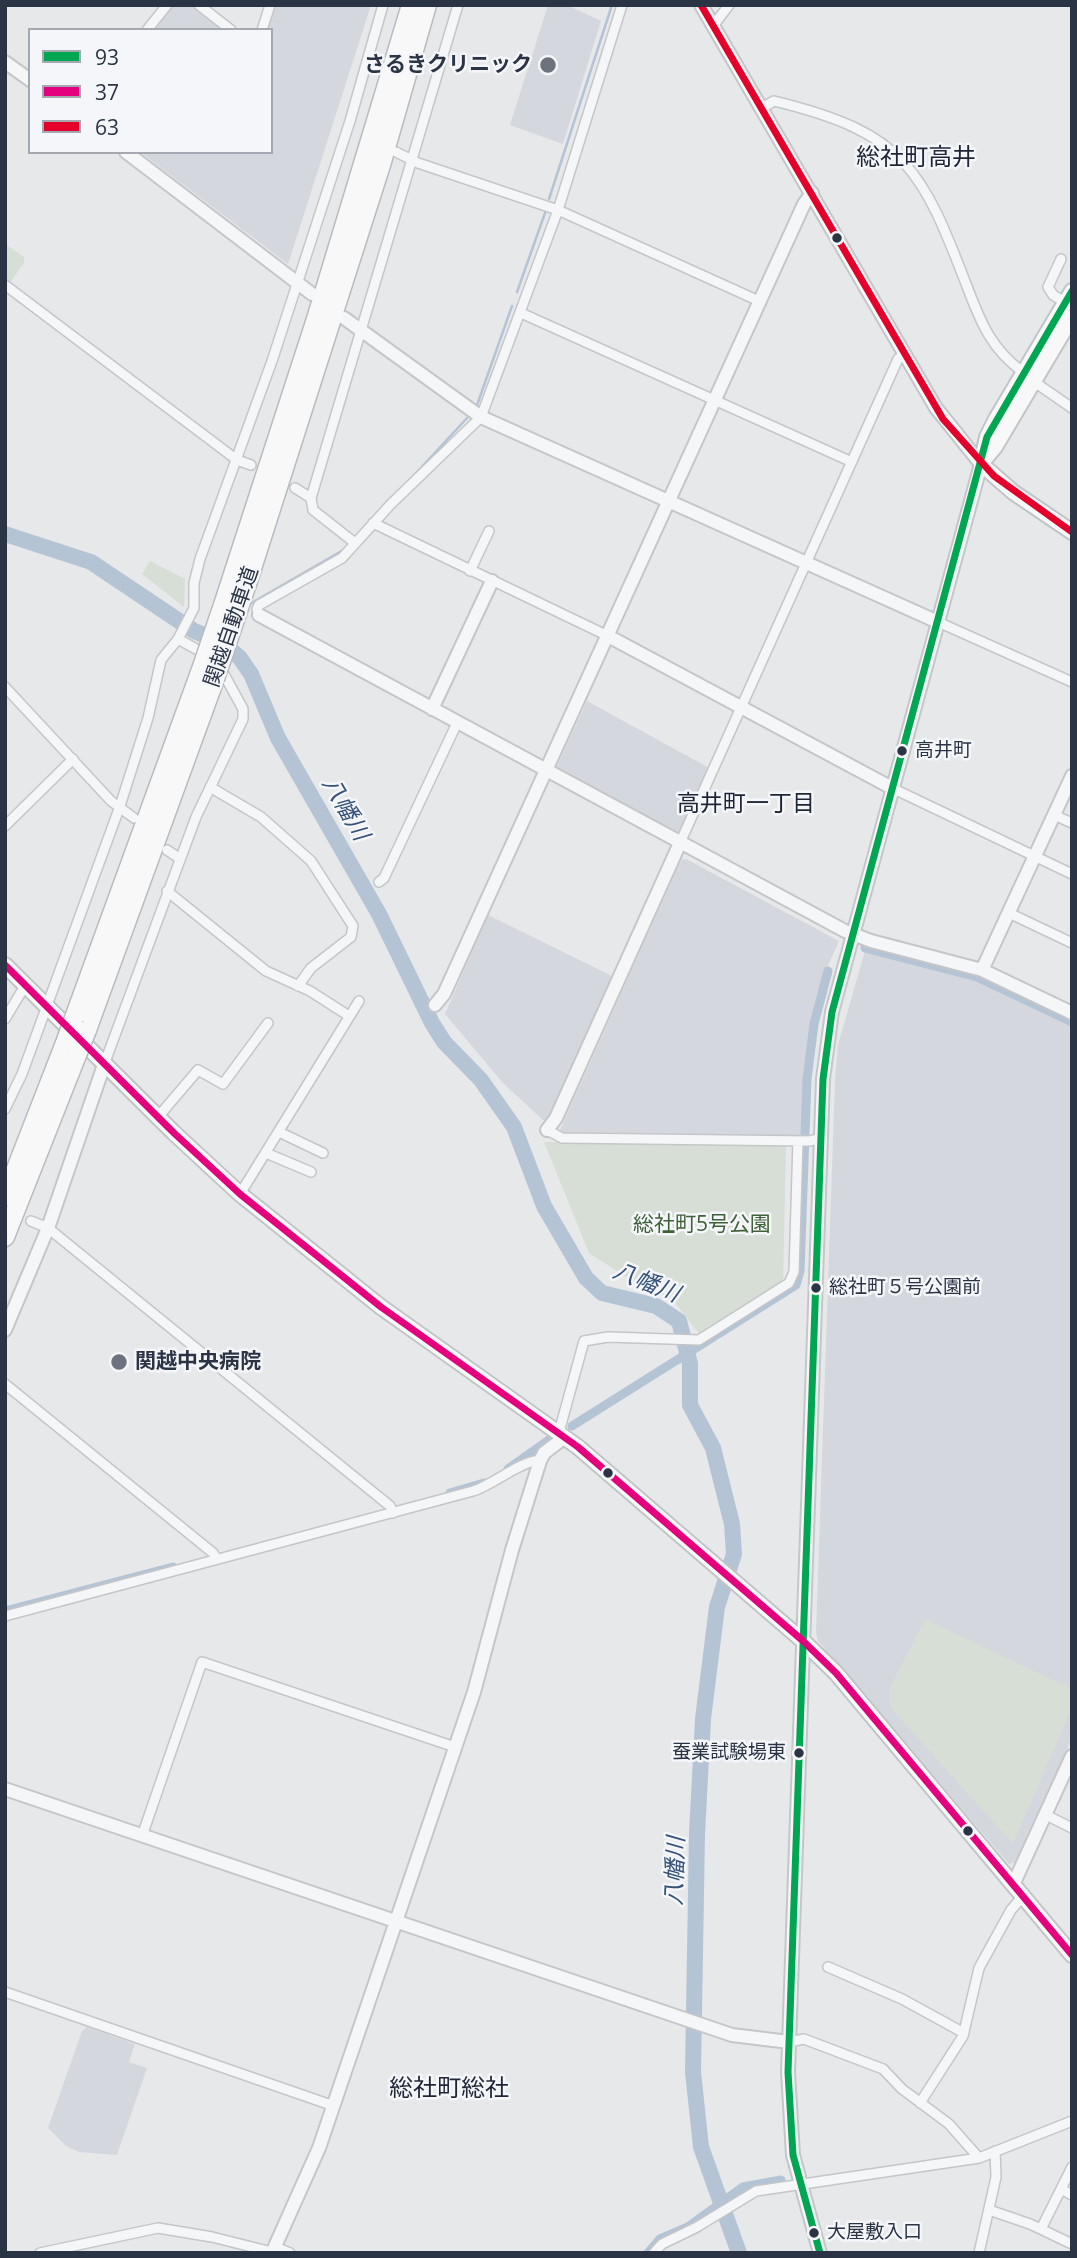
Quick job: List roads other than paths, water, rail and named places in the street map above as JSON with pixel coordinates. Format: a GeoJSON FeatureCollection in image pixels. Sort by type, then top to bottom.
{"type":"FeatureCollection","features":[{"type":"Feature","properties":{"kind":"highway","name":"関越自動車道"},"geometry":{"type":"LineString","coordinates":[[81,1024],[224,603],[316,319],[411,5]]}},
{"type":"Feature","properties":{"kind":"highway","name":"関越自動車道"},"geometry":{"type":"LineString","coordinates":[[5,1197],[71,1049],[215,678],[358,239],[427,5]]}},
{"type":"Feature","properties":{"kind":"highway","name":"関越自動車道"},"geometry":{"type":"LineString","coordinates":[[5,1237],[71,1049]]}},
{"type":"Feature","properties":{"kind":"main road"},"geometry":{"type":"LineString","coordinates":[[701,5],[943,419],[981,464],[1013,492],[1072,532]]}},
{"type":"Feature","properties":{"kind":"main road"},"geometry":{"type":"LineString","coordinates":[[981,464],[995,447],[1028,376],[1069,299]]}},
{"type":"Feature","properties":{"kind":"main road"},"geometry":{"type":"LineString","coordinates":[[1028,376],[1072,317]]}},
{"type":"Feature","properties":{"kind":"main road"},"geometry":{"type":"LineString","coordinates":[[5,965],[240,1194],[405,1325],[562,1435],[802,1640],[836,1673],[1072,1955]]}},
{"type":"Feature","properties":{"kind":"street"},"geometry":{"type":"LineString","coordinates":[[149,28],[167,5]]}},
{"type":"Feature","properties":{"kind":"street"},"geometry":{"type":"LineString","coordinates":[[199,5],[228,28]]}},
{"type":"Feature","properties":{"kind":"street"},"geometry":{"type":"LineString","coordinates":[[263,28],[270,5]]}},
{"type":"Feature","properties":{"kind":"street"},"geometry":{"type":"LineString","coordinates":[[5,1109],[18,1083],[120,806],[148,718],[161,660],[179,637],[195,604],[194,583],[200,559],[298,283],[350,121],[383,5]]}},
{"type":"Feature","properties":{"kind":"street"},"geometry":{"type":"LineString","coordinates":[[355,543],[313,510],[311,498],[458,5]]}},
{"type":"Feature","properties":{"kind":"street"},"geometry":{"type":"LineString","coordinates":[[621,5],[558,210],[481,417],[373,523],[342,558],[259,605],[259,615],[853,935],[982,970],[1072,1013]]}},
{"type":"Feature","properties":{"kind":"street"},"geometry":{"type":"LineString","coordinates":[[713,26],[729,5]]}},
{"type":"Feature","properties":{"kind":"street"},"geometry":{"type":"LineString","coordinates":[[5,62],[28,79]]}},
{"type":"Feature","properties":{"kind":"street"},"geometry":{"type":"LineString","coordinates":[[762,108],[774,101],[835,121],[880,139],[901,158],[922,181],[939,213],[989,338],[1006,358],[1072,408]]}},
{"type":"Feature","properties":{"kind":"street"},"geometry":{"type":"LineString","coordinates":[[350,121],[359,126]]}},
{"type":"Feature","properties":{"kind":"street"},"geometry":{"type":"LineString","coordinates":[[396,152],[558,210],[759,301]]}},
{"type":"Feature","properties":{"kind":"street"},"geometry":{"type":"LineString","coordinates":[[129,154],[312,294]]}},
{"type":"Feature","properties":{"kind":"street"},"geometry":{"type":"LineString","coordinates":[[435,1005],[444,994],[759,301],[811,194]]}},
{"type":"Feature","properties":{"kind":"street"},"geometry":{"type":"LineString","coordinates":[[1061,259],[1048,287],[1069,299]]}},
{"type":"Feature","properties":{"kind":"street"},"geometry":{"type":"LineString","coordinates":[[5,285],[237,460],[251,465]]}},
{"type":"Feature","properties":{"kind":"street"},"geometry":{"type":"LineString","coordinates":[[521,313],[852,461]]}},
{"type":"Feature","properties":{"kind":"street"},"geometry":{"type":"LineString","coordinates":[[344,318],[481,417],[1072,682]]}},
{"type":"Feature","properties":{"kind":"street"},"geometry":{"type":"LineString","coordinates":[[819,1139],[562,1138],[547,1130],[556,1118],[898,359],[905,354]]}},
{"type":"Feature","properties":{"kind":"street"},"geometry":{"type":"LineString","coordinates":[[820,2253],[800,2183],[789,2117],[789,2042],[822,1079],[832,1012],[981,464]]}},
{"type":"Feature","properties":{"kind":"street"},"geometry":{"type":"LineString","coordinates":[[295,488],[311,498]]}},
{"type":"Feature","properties":{"kind":"street"},"geometry":{"type":"LineString","coordinates":[[373,523],[608,636],[894,789],[1072,874]]}},
{"type":"Feature","properties":{"kind":"street"},"geometry":{"type":"LineString","coordinates":[[470,571],[489,531]]}},
{"type":"Feature","properties":{"kind":"street"},"geometry":{"type":"LineString","coordinates":[[432,709],[492,581]]}},
{"type":"Feature","properties":{"kind":"street"},"geometry":{"type":"LineString","coordinates":[[5,1330],[48,1228],[104,1062],[179,858],[237,734],[243,709],[215,662],[179,637]]}},
{"type":"Feature","properties":{"kind":"street"},"geometry":{"type":"LineString","coordinates":[[5,687],[111,801],[134,818]]}},
{"type":"Feature","properties":{"kind":"street"},"geometry":{"type":"LineString","coordinates":[[379,881],[384,878],[457,723]]}},
{"type":"Feature","properties":{"kind":"street"},"geometry":{"type":"LineString","coordinates":[[5,826],[73,759]]}},
{"type":"Feature","properties":{"kind":"street"},"geometry":{"type":"LineString","coordinates":[[982,970],[1072,776]]}},
{"type":"Feature","properties":{"kind":"street"},"geometry":{"type":"LineString","coordinates":[[210,788],[268,822],[311,861],[353,926],[351,937],[311,968],[298,986]]}},
{"type":"Feature","properties":{"kind":"street"},"geometry":{"type":"LineString","coordinates":[[1054,814],[1072,823]]}},
{"type":"Feature","properties":{"kind":"street"},"geometry":{"type":"LineString","coordinates":[[167,850],[179,858]]}},
{"type":"Feature","properties":{"kind":"street"},"geometry":{"type":"LineString","coordinates":[[167,891],[260,966],[349,1016]]}},
{"type":"Feature","properties":{"kind":"street"},"geometry":{"type":"LineString","coordinates":[[1009,913],[1072,943]]}},
{"type":"Feature","properties":{"kind":"street"},"geometry":{"type":"LineString","coordinates":[[5,1019],[26,984]]}},
{"type":"Feature","properties":{"kind":"street"},"geometry":{"type":"LineString","coordinates":[[240,1194],[359,1002]]}},
{"type":"Feature","properties":{"kind":"street"},"geometry":{"type":"LineString","coordinates":[[158,1117],[198,1070],[223,1084],[268,1023]]}},
{"type":"Feature","properties":{"kind":"street"},"geometry":{"type":"LineString","coordinates":[[279,1132],[323,1153]]}},
{"type":"Feature","properties":{"kind":"street"},"geometry":{"type":"LineString","coordinates":[[273,2251],[305,2184],[397,1922],[480,1673],[512,1550],[540,1461],[544,1453],[562,1435],[584,1341],[608,1337],[703,1338],[792,1280],[797,1141]]}},
{"type":"Feature","properties":{"kind":"street"},"geometry":{"type":"LineString","coordinates":[[266,1153],[311,1172]]}},
{"type":"Feature","properties":{"kind":"street"},"geometry":{"type":"LineString","coordinates":[[31,1221],[48,1228],[390,1506],[393,1513]]}},
{"type":"Feature","properties":{"kind":"street"},"geometry":{"type":"LineString","coordinates":[[5,1384],[214,1553],[217,1559]]}},
{"type":"Feature","properties":{"kind":"street"},"geometry":{"type":"LineString","coordinates":[[5,1615],[482,1488],[529,1461],[540,1461]]}},
{"type":"Feature","properties":{"kind":"street"},"geometry":{"type":"LineString","coordinates":[[142,1836],[194,1682],[204,1661],[455,1747]]}},
{"type":"Feature","properties":{"kind":"street"},"geometry":{"type":"LineString","coordinates":[[920,2103],[964,2033],[979,1968],[1011,1910],[1046,1815],[1072,1756]]}},
{"type":"Feature","properties":{"kind":"street"},"geometry":{"type":"LineString","coordinates":[[5,1789],[708,2027],[743,2037],[789,2042],[804,2039],[876,2065],[943,2119],[979,2158]]}},
{"type":"Feature","properties":{"kind":"street"},"geometry":{"type":"LineString","coordinates":[[1046,1815],[1072,1828]]}},
{"type":"Feature","properties":{"kind":"street"},"geometry":{"type":"LineString","coordinates":[[828,1967],[902,2000],[964,2033]]}},
{"type":"Feature","properties":{"kind":"street"},"geometry":{"type":"LineString","coordinates":[[5,1992],[334,2106]]}},
{"type":"Feature","properties":{"kind":"street"},"geometry":{"type":"LineString","coordinates":[[654,2253],[662,2244],[712,2219],[756,2192],[800,2183],[979,2158],[1070,2125]]}},
{"type":"Feature","properties":{"kind":"street"},"geometry":{"type":"LineString","coordinates":[[979,2253],[997,2173],[995,2151]]}},
{"type":"Feature","properties":{"kind":"street"},"geometry":{"type":"LineString","coordinates":[[1041,2229],[1072,2167]]}},
{"type":"Feature","properties":{"kind":"street"},"geometry":{"type":"LineString","coordinates":[[1061,2189],[1072,2195]]}},
{"type":"Feature","properties":{"kind":"street"},"geometry":{"type":"LineString","coordinates":[[989,2210],[1041,2229],[1072,2244]]}},
{"type":"Feature","properties":{"kind":"street"},"geometry":{"type":"LineString","coordinates":[[40,2253],[149,2228],[212,2237],[290,2253]]}},
{"type":"Feature","properties":{"kind":"waterway"},"geometry":{"type":"LineString","coordinates":[[549,199],[612,5]]}},
{"type":"Feature","properties":{"kind":"waterway"},"geometry":{"type":"LineString","coordinates":[[517,292],[545,213]]}},
{"type":"Feature","properties":{"kind":"waterway"},"geometry":{"type":"LineString","coordinates":[[476,408],[512,306]]}},
{"type":"Feature","properties":{"kind":"waterway"},"geometry":{"type":"LineString","coordinates":[[406,484],[468,417]]}},
{"type":"Feature","properties":{"kind":"waterway","name":"八幡川"},"geometry":{"type":"LineString","coordinates":[[5,534],[91,562],[194,631],[222,642],[240,658],[251,674],[278,738],[379,914],[432,1023],[444,1042],[481,1080],[514,1127],[544,1206],[586,1278],[602,1293],[656,1306],[679,1321],[690,1364],[690,1405],[713,1448],[732,1524],[734,1554],[717,1607],[703,1719],[697,1834],[693,2072],[701,2147],[739,2253]]}},
{"type":"Feature","properties":{"kind":"waterway"},"geometry":{"type":"LineString","coordinates":[[248,605],[345,549]]}},
{"type":"Feature","properties":{"kind":"waterway"},"geometry":{"type":"LineString","coordinates":[[865,948],[977,977],[1072,1022]]}},
{"type":"Feature","properties":{"kind":"waterway"},"geometry":{"type":"LineString","coordinates":[[572,1426],[796,1285],[800,1271],[807,1079],[814,1024],[828,971]]}},
{"type":"Feature","properties":{"kind":"waterway"},"geometry":{"type":"LineString","coordinates":[[508,1469],[549,1440]]}},
{"type":"Feature","properties":{"kind":"waterway"},"geometry":{"type":"LineString","coordinates":[[450,1493],[484,1483]]}},
{"type":"Feature","properties":{"kind":"waterway"},"geometry":{"type":"LineString","coordinates":[[5,1611],[173,1567]]}},
{"type":"Feature","properties":{"kind":"waterway"},"geometry":{"type":"LineString","coordinates":[[648,2253],[660,2239],[688,2227],[743,2187],[781,2180]]}},
{"type":"Feature","properties":{"kind":"place","name":"さるきクリニック"},"geometry":{"type":"Point","coordinates":[548,65]}},
{"type":"Feature","properties":{"kind":"place","name":"高井町"},"geometry":{"type":"Point","coordinates":[902,751]}},
{"type":"Feature","properties":{"kind":"place","name":"総社町５号公園前"},"geometry":{"type":"Point","coordinates":[816,1288]}},
{"type":"Feature","properties":{"kind":"place","name":"関越中央病院"},"geometry":{"type":"Point","coordinates":[119,1362]}},
{"type":"Feature","properties":{"kind":"place","name":"蚕業試験場東"},"geometry":{"type":"Point","coordinates":[799,1753]}},
{"type":"Feature","properties":{"kind":"place","name":"大屋敷入口"},"geometry":{"type":"Point","coordinates":[814,2233]}},
{"type":"Feature","properties":{"kind":"district","name":"総社町高井"},"geometry":{"type":"Point","coordinates":[916,158]}},
{"type":"Feature","properties":{"kind":"district","name":"高井町一丁目"},"geometry":{"type":"Point","coordinates":[746,804]}},
{"type":"Feature","properties":{"kind":"district","name":"総社町総社"},"geometry":{"type":"Point","coordinates":[449,2089]}},
{"type":"Feature","properties":{"kind":"park label","name":"総社町5号公園"},"geometry":{"type":"Point","coordinates":[702,1225]}}]}
